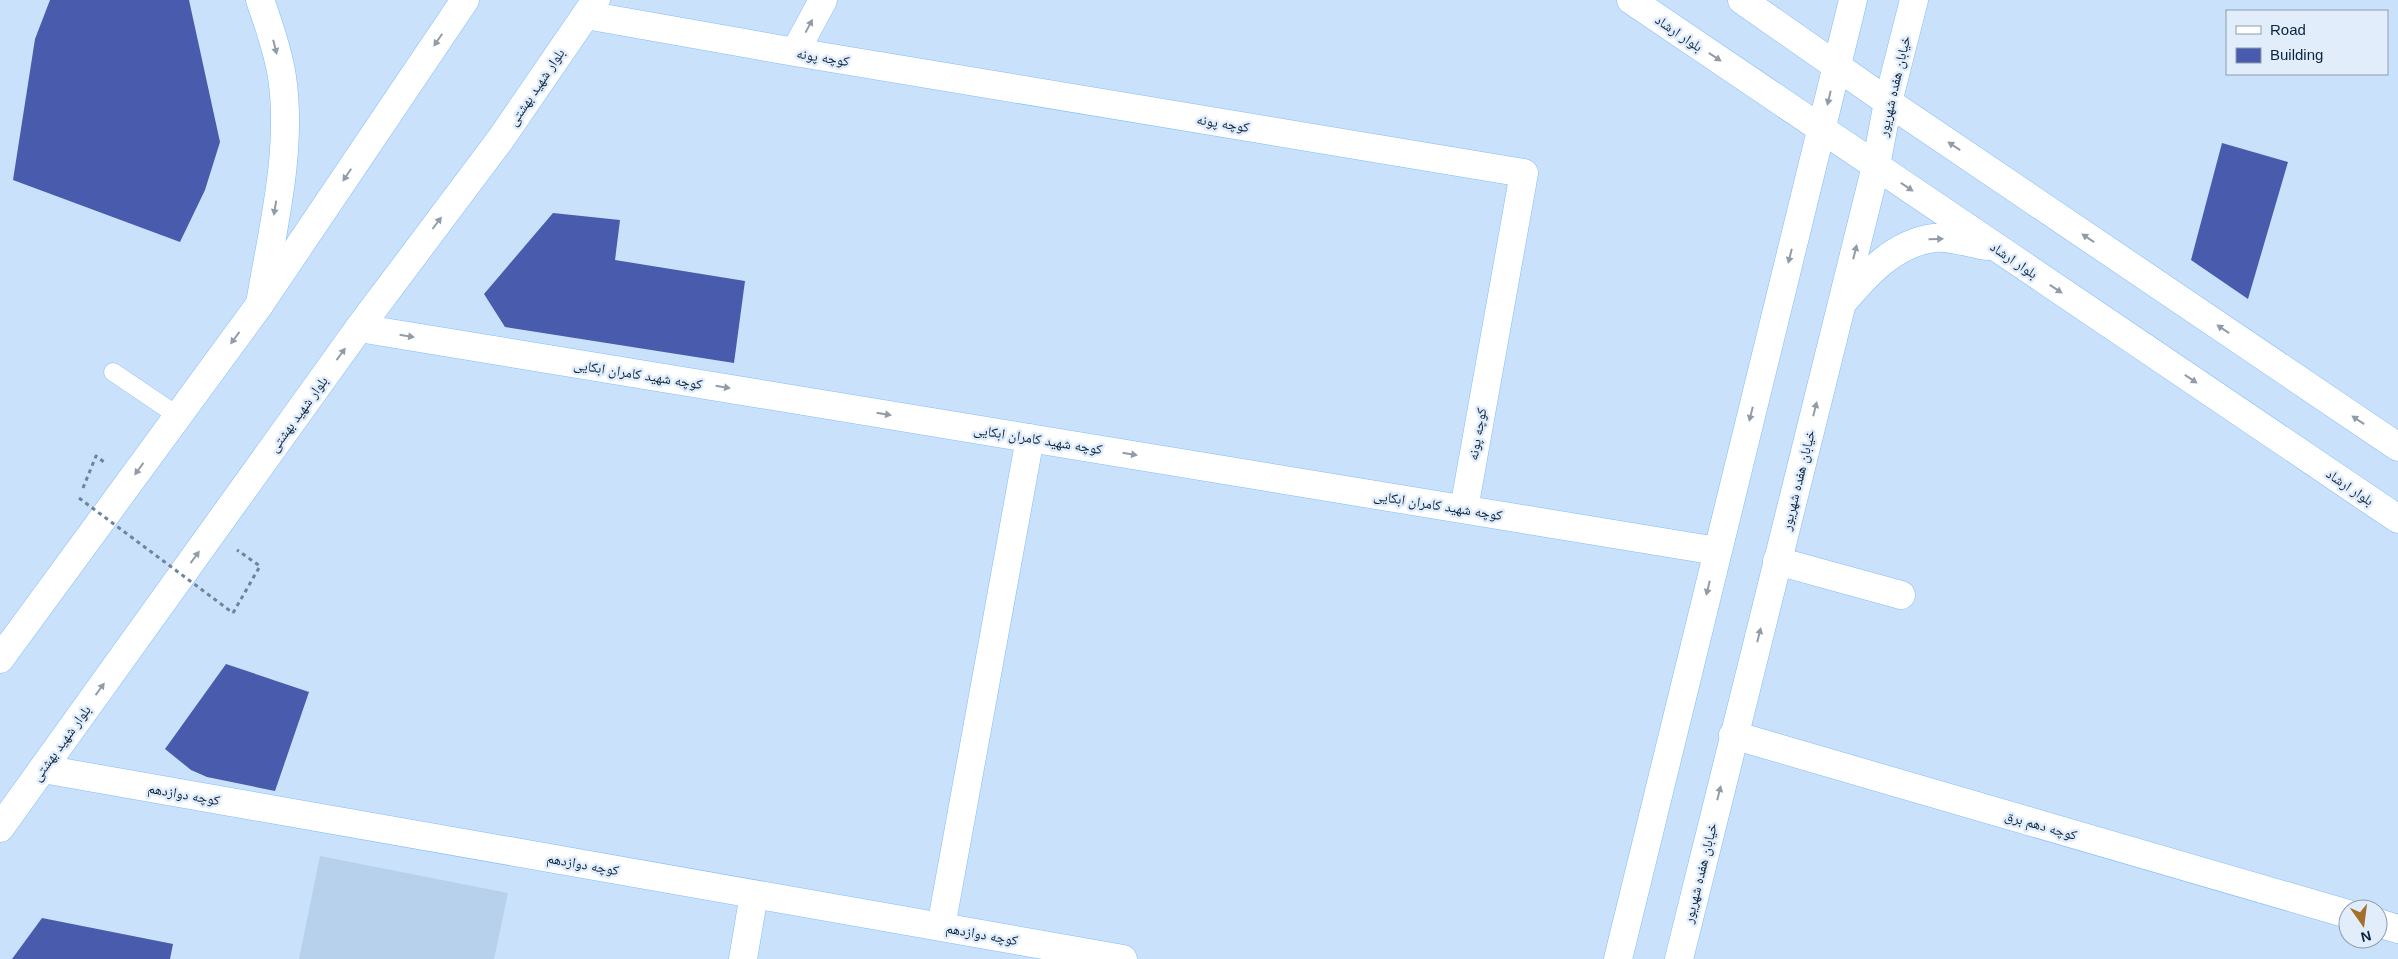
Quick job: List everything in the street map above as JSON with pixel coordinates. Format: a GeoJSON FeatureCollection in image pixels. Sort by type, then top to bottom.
{"type":"FeatureCollection","features":[{"type":"Feature","properties":{"kind":"main road"},"geometry":{"type":"LineString","coordinates":[[260,0],[274,41],[282,78],[284,127],[281,173],[260,304]]}},
{"type":"Feature","properties":{"kind":"main road"},"geometry":{"type":"LineString","coordinates":[[0,660],[260,304],[465,0]]}},
{"type":"Feature","properties":{"kind":"main road"},"geometry":{"type":"LineString","coordinates":[[795,52],[822,0]]}},
{"type":"Feature","properties":{"kind":"main road","name":"بلوار ارشاد"},"geometry":{"type":"LineString","coordinates":[[1631,0],[2398,519]]}},
{"type":"Feature","properties":{"kind":"main road"},"geometry":{"type":"LineString","coordinates":[[1742,0],[1888,102],[2398,447]]}},
{"type":"Feature","properties":{"kind":"main road"},"geometry":{"type":"LineString","coordinates":[[1618,959],[1853,0]]}},
{"type":"Feature","properties":{"kind":"main road","name":"خیابان هفده شهریور"},"geometry":{"type":"LineString","coordinates":[[1679,959],[1733,735],[1876,166],[1888,102],[1914,0]]}},
{"type":"Feature","properties":{"kind":"main road","name":"کوچه پونه"},"geometry":{"type":"LineString","coordinates":[[589,5],[795,52],[1524,173],[1464,509]]}},
{"type":"Feature","properties":{"kind":"main road","name":"بلوار شهید بهشتی"},"geometry":{"type":"LineString","coordinates":[[0,828],[359,328],[500,140],[589,5]]}},
{"type":"Feature","properties":{"kind":"main road"},"geometry":{"type":"LineString","coordinates":[[1842,304],[1871,270],[1909,244],[1936,237],[1996,248]]}},
{"type":"Feature","properties":{"kind":"main road","name":"کوچه شهید کامران ابکایی"},"geometry":{"type":"LineString","coordinates":[[359,328],[1717,551]]}},
{"type":"Feature","properties":{"kind":"main road"},"geometry":{"type":"LineString","coordinates":[[941,927],[1030,438]]}},
{"type":"Feature","properties":{"kind":"main road"},"geometry":{"type":"LineString","coordinates":[[1777,561],[1901,595]]}},
{"type":"Feature","properties":{"kind":"main road","name":"کوچه دهم برق"},"geometry":{"type":"LineString","coordinates":[[1733,735],[2338,911]]}},
{"type":"Feature","properties":{"kind":"main road","name":"کوچه دوازدهم"},"geometry":{"type":"LineString","coordinates":[[43,769],[1123,959]]}},
{"type":"Feature","properties":{"kind":"main road"},"geometry":{"type":"LineString","coordinates":[[743,959],[754,894]]}},
{"type":"Feature","properties":{"kind":"lane"},"geometry":{"type":"LineString","coordinates":[[113,372],[178,416]]}},
{"type":"Feature","properties":{"kind":"path"},"geometry":{"type":"LineString","coordinates":[[96,456],[79,498],[232,613],[260,566]]}},
{"type":"Feature","properties":{"kind":"shaded area"},"geometry":{"type":"Polygon","coordinates":[[[320,856],[508,893],[494,959],[299,959],[320,856]]]}},
{"type":"Feature","properties":{"kind":"building"},"geometry":{"type":"Polygon","coordinates":[[[50,0],[189,0],[220,142],[205,190],[180,242],[13,180],[35,39],[50,0]]]}},
{"type":"Feature","properties":{"kind":"building"},"geometry":{"type":"Polygon","coordinates":[[[2222,143],[2288,162],[2248,299],[2191,260],[2222,143]]]}},
{"type":"Feature","properties":{"kind":"building"},"geometry":{"type":"Polygon","coordinates":[[[553,213],[620,220],[615,260],[745,281],[734,363],[505,327],[484,294],[553,213]]]}},
{"type":"Feature","properties":{"kind":"building"},"geometry":{"type":"Polygon","coordinates":[[[226,664],[309,692],[275,791],[207,777],[191,770],[165,749],[226,664]]]}},
{"type":"Feature","properties":{"kind":"building"},"geometry":{"type":"Polygon","coordinates":[[[42,918],[173,944],[170,959],[12,959],[42,918]]]}}]}
